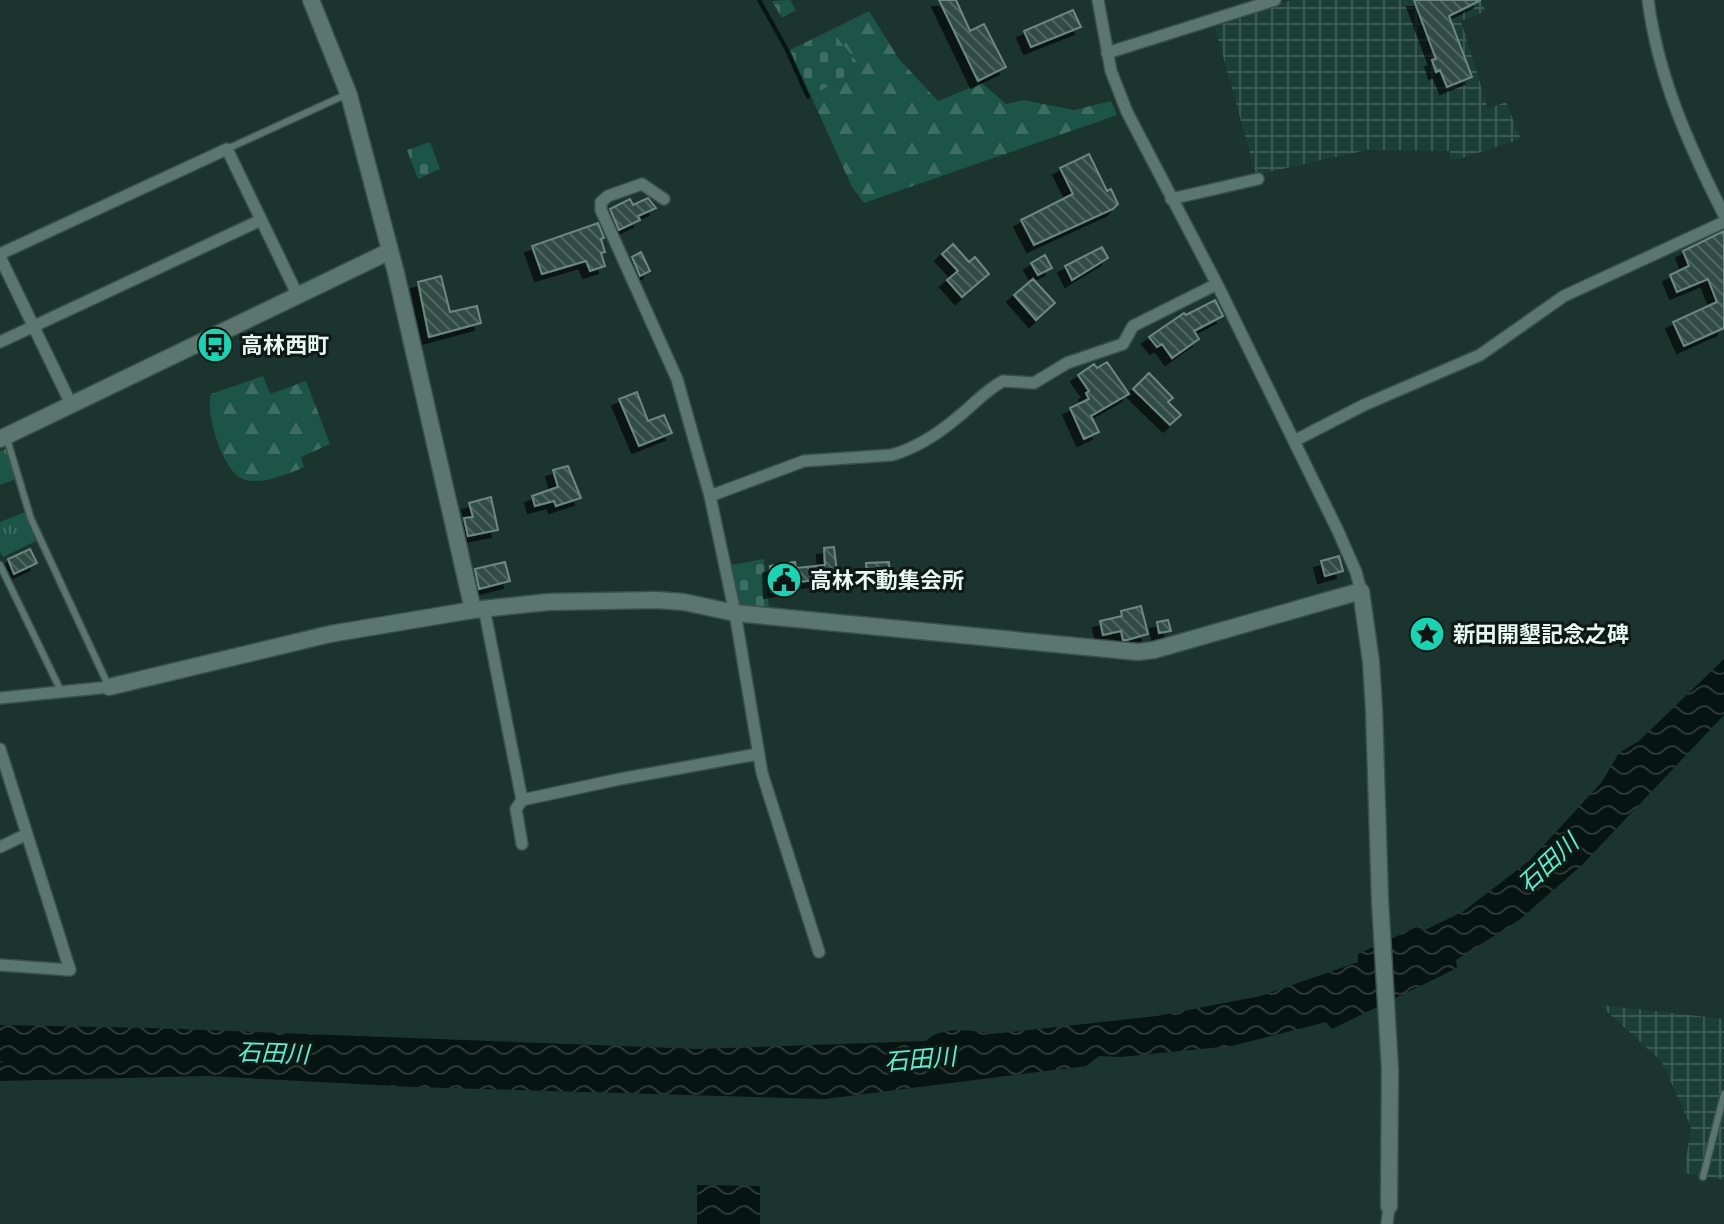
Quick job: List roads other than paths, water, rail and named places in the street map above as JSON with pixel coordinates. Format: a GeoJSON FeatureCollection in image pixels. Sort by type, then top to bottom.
{"type":"FeatureCollection","features":[{"type":"Feature","properties":{"kind":"street"},"geometry":{"type":"LineString","coordinates":[[311,0],[349,95],[478,609],[522,800]]}},
{"type":"Feature","properties":{"kind":"street"},"geometry":{"type":"LineString","coordinates":[[1098,0],[1107,53],[1127,112],[1217,284],[1294,441],[1344,544],[1361,591],[1371,662],[1389,1046],[1387,1224]]}},
{"type":"Feature","properties":{"kind":"street"},"geometry":{"type":"LineString","coordinates":[[1648,0],[1653,39],[1676,111],[1724,215]]}},
{"type":"Feature","properties":{"kind":"street"},"geometry":{"type":"LineString","coordinates":[[1107,53],[1270,1]]}},
{"type":"Feature","properties":{"kind":"street"},"geometry":{"type":"LineString","coordinates":[[71,404],[0,255],[227,149],[297,294]]}},
{"type":"Feature","properties":{"kind":"street"},"geometry":{"type":"LineString","coordinates":[[1171,199],[1258,179]]}},
{"type":"Feature","properties":{"kind":"street"},"geometry":{"type":"LineString","coordinates":[[664,199],[642,184],[608,196],[601,202],[601,210],[677,379],[710,496],[735,613],[762,773],[819,952]]}},
{"type":"Feature","properties":{"kind":"street"},"geometry":{"type":"LineString","coordinates":[[0,342],[261,220]]}},
{"type":"Feature","properties":{"kind":"street"},"geometry":{"type":"LineString","coordinates":[[1294,441],[1364,405],[1480,355],[1564,296],[1724,222]]}},
{"type":"Feature","properties":{"kind":"street"},"geometry":{"type":"LineString","coordinates":[[3,437],[390,251]]}},
{"type":"Feature","properties":{"kind":"street"},"geometry":{"type":"LineString","coordinates":[[710,496],[804,461],[904,452],[957,419],[995,385],[1003,381],[1034,383],[1067,363],[1123,344],[1133,326],[1217,284]]}},
{"type":"Feature","properties":{"kind":"street"},"geometry":{"type":"LineString","coordinates":[[0,698],[109,687],[330,634],[478,609],[548,602],[684,602],[735,613],[1138,652],[1361,591]]}},
{"type":"Feature","properties":{"kind":"street"},"geometry":{"type":"LineString","coordinates":[[0,749],[70,970],[0,965]]}},
{"type":"Feature","properties":{"kind":"street"},"geometry":{"type":"LineString","coordinates":[[522,844],[516,809],[522,800],[758,754]]}},
{"type":"Feature","properties":{"kind":"street"},"geometry":{"type":"LineString","coordinates":[[0,847],[25,835]]}},
{"type":"Feature","properties":{"kind":"lane"},"geometry":{"type":"LineString","coordinates":[[227,149],[349,95]]}},
{"type":"Feature","properties":{"kind":"lane"},"geometry":{"type":"LineString","coordinates":[[3,437],[11,446],[31,519],[109,687]]}},
{"type":"Feature","properties":{"kind":"lane"},"geometry":{"type":"LineString","coordinates":[[0,565],[61,691]]}},
{"type":"Feature","properties":{"kind":"lane"},"geometry":{"type":"LineString","coordinates":[[1703,1177],[1724,1094]]}},
{"type":"Feature","properties":{"kind":"water","name":"石田川"},"geometry":{"type":"Polygon","coordinates":[[[1724,659],[1724,715],[1582,865],[1519,920],[1456,960],[1457,968],[1332,1029],[1326,1022],[1231,1046],[1120,1057],[1099,1056],[1086,1066],[825,1099],[413,1087],[208,1076],[0,1081],[0,1063],[5,1062],[0,1061],[0,1025],[699,1049],[926,1041],[948,1031],[992,1034],[1157,1016],[1261,996],[1358,962],[1358,954],[1419,926],[1423,931],[1464,911],[1529,861],[1602,782],[1619,753],[1639,741],[1724,659]]]}},
{"type":"Feature","properties":{"kind":"water"},"geometry":{"type":"Polygon","coordinates":[[[697,1185],[760,1186],[760,1224],[697,1224],[697,1185]]]}},
{"type":"Feature","properties":{"kind":"waterway"},"geometry":{"type":"LineString","coordinates":[[759,0],[786,48],[808,97]]}},
{"type":"Feature","properties":{"kind":"place","name":"高林西町"},"geometry":{"type":"Point","coordinates":[215,345]}},
{"type":"Feature","properties":{"kind":"place","name":"高林不動集会所"},"geometry":{"type":"Point","coordinates":[784,580]}},
{"type":"Feature","properties":{"kind":"place","name":"新田開墾記念之碑"},"geometry":{"type":"Point","coordinates":[1427,634]}}]}
